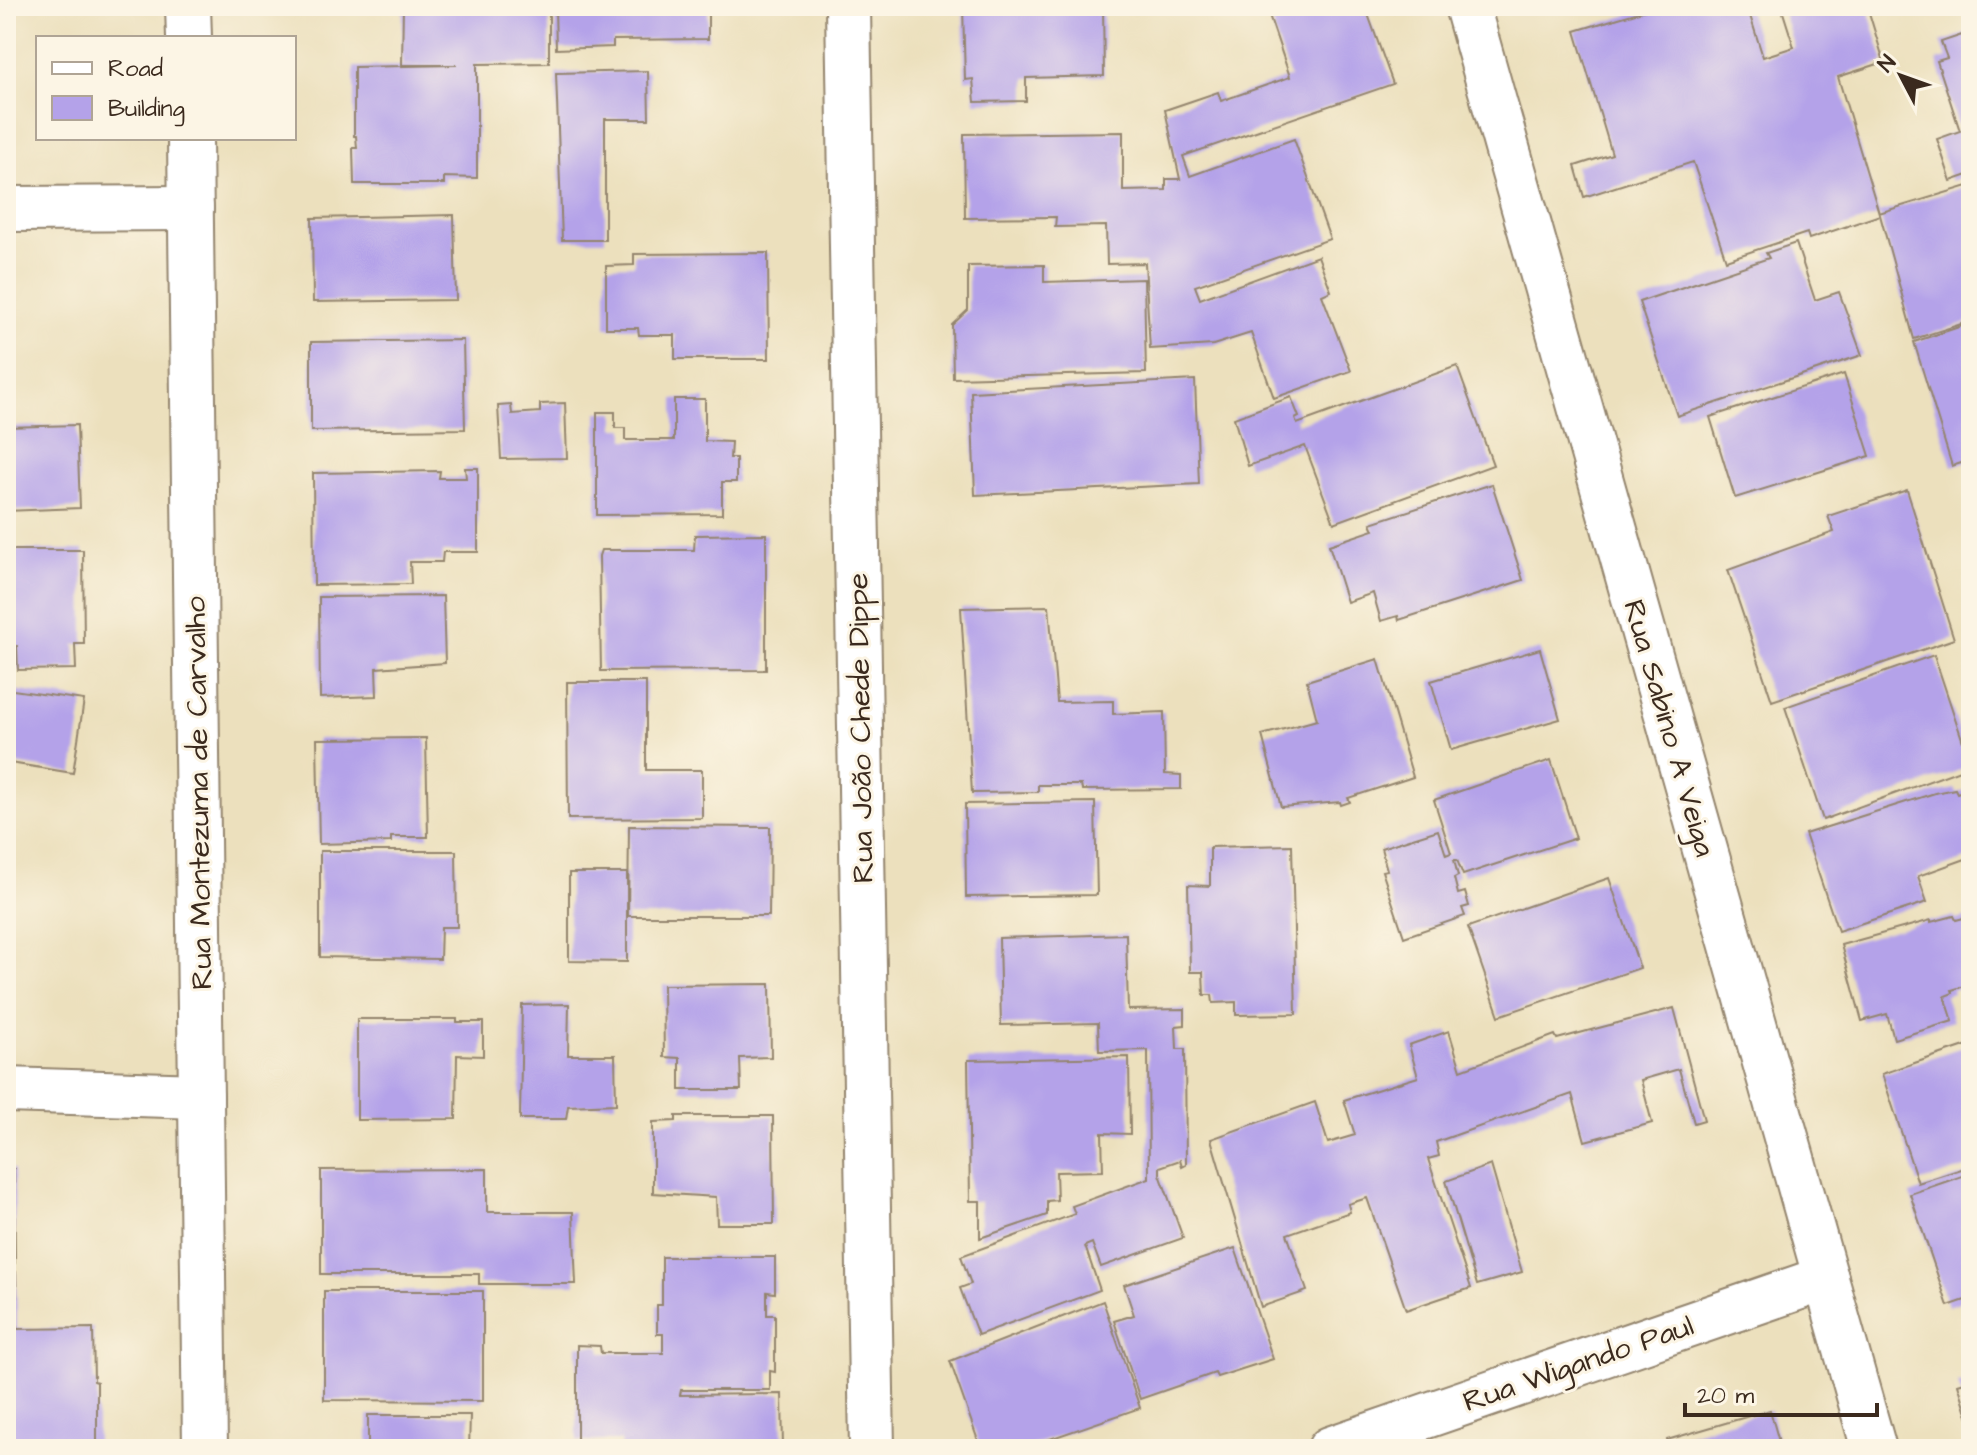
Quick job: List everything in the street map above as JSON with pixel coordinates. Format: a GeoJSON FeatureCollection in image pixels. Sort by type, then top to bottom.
{"type":"FeatureCollection","features":[{"type":"Feature","properties":{"kind":"street"},"geometry":{"type":"LineString","coordinates":[[188,6],[189,36]]}},
{"type":"Feature","properties":{"kind":"street","name":"Rua João Chede Dippe"},"geometry":{"type":"LineString","coordinates":[[848,6],[872,1449]]}},
{"type":"Feature","properties":{"kind":"street","name":"Rua Sabino A Veiga"},"geometry":{"type":"LineString","coordinates":[[1467,6],[1874,1449]]}},
{"type":"Feature","properties":{"kind":"street","name":"Rua Montezuma de Carvalho"},"geometry":{"type":"LineString","coordinates":[[190,140],[205,1449]]}},
{"type":"Feature","properties":{"kind":"street"},"geometry":{"type":"LineString","coordinates":[[6,209],[191,208]]}},
{"type":"Feature","properties":{"kind":"street"},"geometry":{"type":"LineString","coordinates":[[6,1090],[201,1096]]}},
{"type":"Feature","properties":{"kind":"street","name":"Rua Wigando Paul"},"geometry":{"type":"LineString","coordinates":[[1330,1449],[1826,1278]]}},
{"type":"Feature","properties":{"kind":"building"},"geometry":{"type":"Polygon","coordinates":[[[403,6],[549,6],[549,63],[477,64],[477,178],[444,177],[444,184],[354,184],[353,148],[357,148],[354,136],[354,67],[457,65],[402,65],[403,6]]]}},
{"type":"Feature","properties":{"kind":"building"},"geometry":{"type":"Polygon","coordinates":[[[555,6],[708,6],[708,39],[613,40],[613,47],[556,49],[555,6]]]}},
{"type":"Feature","properties":{"kind":"building"},"geometry":{"type":"Polygon","coordinates":[[[963,6],[1103,6],[1104,76],[1026,78],[1026,101],[975,102],[973,79],[965,80],[963,6]]]}},
{"type":"Feature","properties":{"kind":"building"},"geometry":{"type":"Polygon","coordinates":[[[1266,6],[1365,6],[1393,84],[1183,156],[1190,176],[1294,139],[1330,239],[1195,286],[1200,299],[1318,256],[1331,291],[1322,295],[1351,371],[1274,398],[1251,333],[1213,345],[1150,349],[1145,263],[1107,264],[1106,226],[1055,227],[1056,217],[965,218],[964,134],[1123,132],[1123,191],[1166,190],[1166,179],[1180,179],[1165,110],[1218,92],[1221,101],[1290,77],[1266,6]]]}},
{"type":"Feature","properties":{"kind":"building"},"geometry":{"type":"Polygon","coordinates":[[[1659,6],[1747,6],[1763,57],[1794,47],[1781,6],[1867,6],[1884,62],[1838,77],[1879,213],[1971,185],[1971,321],[1914,339],[1880,215],[1809,239],[1807,233],[1726,260],[1693,162],[1584,197],[1575,166],[1612,154],[1575,31],[1659,6]]]}},
{"type":"Feature","properties":{"kind":"building"},"geometry":{"type":"Polygon","coordinates":[[[1971,32],[1971,174],[1951,181],[1937,139],[1960,131],[1937,61],[1947,58],[1941,42],[1971,32]]]}},
{"type":"Feature","properties":{"kind":"building"},"geometry":{"type":"Polygon","coordinates":[[[648,71],[649,119],[605,119],[605,240],[562,240],[556,73],[648,71]]]}},
{"type":"Feature","properties":{"kind":"building"},"geometry":{"type":"Polygon","coordinates":[[[454,215],[456,300],[313,302],[312,218],[454,215]]]}},
{"type":"Feature","properties":{"kind":"building"},"geometry":{"type":"Polygon","coordinates":[[[1796,243],[1815,300],[1839,292],[1862,355],[1677,416],[1639,302],[1769,258],[1766,253],[1796,243]]]}},
{"type":"Feature","properties":{"kind":"building"},"geometry":{"type":"Polygon","coordinates":[[[768,253],[769,359],[675,359],[675,335],[639,335],[638,328],[606,328],[606,266],[634,265],[634,254],[768,253]]]}},
{"type":"Feature","properties":{"kind":"building"},"geometry":{"type":"Polygon","coordinates":[[[1044,265],[1044,282],[1144,279],[1146,373],[953,378],[952,325],[968,310],[968,266],[1044,265]]]}},
{"type":"Feature","properties":{"kind":"building"},"geometry":{"type":"Polygon","coordinates":[[[1971,323],[1971,460],[1952,466],[1914,342],[1971,323]]]}},
{"type":"Feature","properties":{"kind":"building"},"geometry":{"type":"Polygon","coordinates":[[[463,340],[465,429],[311,431],[311,342],[463,340]]]}},
{"type":"Feature","properties":{"kind":"building"},"geometry":{"type":"Polygon","coordinates":[[[1457,366],[1493,465],[1334,523],[1305,446],[1248,466],[1234,418],[1291,397],[1299,417],[1295,419],[1297,424],[1457,366]]]}},
{"type":"Feature","properties":{"kind":"building"},"geometry":{"type":"Polygon","coordinates":[[[1844,374],[1870,456],[1735,498],[1710,417],[1844,374]]]}},
{"type":"Feature","properties":{"kind":"building"},"geometry":{"type":"Polygon","coordinates":[[[1195,380],[1199,484],[975,495],[971,392],[1195,380]]]}},
{"type":"Feature","properties":{"kind":"building"},"geometry":{"type":"Polygon","coordinates":[[[674,399],[705,399],[705,441],[731,442],[730,458],[736,458],[736,482],[722,482],[722,514],[597,515],[597,412],[615,412],[615,428],[625,428],[625,440],[674,440],[674,399]]]}},
{"type":"Feature","properties":{"kind":"building"},"geometry":{"type":"Polygon","coordinates":[[[565,403],[567,458],[501,459],[498,406],[511,405],[512,414],[540,412],[540,404],[565,403]]]}},
{"type":"Feature","properties":{"kind":"building"},"geometry":{"type":"Polygon","coordinates":[[[77,425],[80,508],[6,511],[6,427],[77,425]]]}},
{"type":"Feature","properties":{"kind":"building"},"geometry":{"type":"Polygon","coordinates":[[[465,468],[478,468],[478,552],[443,552],[442,562],[410,562],[411,584],[314,585],[313,473],[440,471],[439,478],[466,478],[465,468]]]}},
{"type":"Feature","properties":{"kind":"building"},"geometry":{"type":"Polygon","coordinates":[[[1492,484],[1523,580],[1399,620],[1398,616],[1381,621],[1373,593],[1347,602],[1329,545],[1374,530],[1371,523],[1492,484]]]}},
{"type":"Feature","properties":{"kind":"building"},"geometry":{"type":"Polygon","coordinates":[[[1907,490],[1954,639],[1772,701],[1728,570],[1834,532],[1828,516],[1907,490]]]}},
{"type":"Feature","properties":{"kind":"building"},"geometry":{"type":"Polygon","coordinates":[[[766,534],[766,670],[601,671],[601,550],[694,550],[695,535],[766,534]]]}},
{"type":"Feature","properties":{"kind":"building"},"geometry":{"type":"Polygon","coordinates":[[[6,550],[83,550],[84,644],[75,644],[76,669],[18,670],[17,646],[6,646],[6,550]]]}},
{"type":"Feature","properties":{"kind":"building"},"geometry":{"type":"Polygon","coordinates":[[[443,596],[445,663],[376,668],[377,696],[320,698],[319,597],[443,596]]]}},
{"type":"Feature","properties":{"kind":"building"},"geometry":{"type":"Polygon","coordinates":[[[1049,606],[1057,702],[1113,701],[1113,714],[1164,712],[1165,774],[1181,775],[1181,789],[1082,790],[1081,785],[1038,785],[1038,792],[972,793],[961,608],[1049,606]]]}},
{"type":"Feature","properties":{"kind":"building"},"geometry":{"type":"Polygon","coordinates":[[[1540,649],[1560,719],[1451,750],[1431,681],[1540,649]]]}},
{"type":"Feature","properties":{"kind":"building"},"geometry":{"type":"Polygon","coordinates":[[[1934,655],[1971,766],[1823,820],[1785,707],[1934,655]]]}},
{"type":"Feature","properties":{"kind":"building"},"geometry":{"type":"Polygon","coordinates":[[[1378,659],[1413,777],[1348,798],[1350,802],[1341,805],[1340,802],[1281,807],[1262,735],[1317,720],[1307,681],[1378,659]]]}},
{"type":"Feature","properties":{"kind":"building"},"geometry":{"type":"Polygon","coordinates":[[[567,682],[646,682],[646,770],[702,770],[702,818],[568,819],[567,682]]]}},
{"type":"Feature","properties":{"kind":"building"},"geometry":{"type":"Polygon","coordinates":[[[6,689],[84,700],[73,773],[10,763],[6,776],[6,689]]]}},
{"type":"Feature","properties":{"kind":"building"},"geometry":{"type":"Polygon","coordinates":[[[426,738],[428,837],[391,837],[391,842],[319,844],[317,739],[426,738]]]}},
{"type":"Feature","properties":{"kind":"building"},"geometry":{"type":"Polygon","coordinates":[[[1551,760],[1576,838],[1463,875],[1457,860],[1454,860],[1458,894],[1465,892],[1469,906],[1462,908],[1465,916],[1404,937],[1382,871],[1387,870],[1381,848],[1438,830],[1446,855],[1451,853],[1434,800],[1551,760]]]}},
{"type":"Feature","properties":{"kind":"building"},"geometry":{"type":"Polygon","coordinates":[[[1971,788],[1971,857],[1918,876],[1927,902],[1838,931],[1805,834],[1935,793],[1955,789],[1957,793],[1971,788]]]}},
{"type":"Feature","properties":{"kind":"building"},"geometry":{"type":"Polygon","coordinates":[[[1095,802],[1097,895],[966,897],[965,804],[1095,802]]]}},
{"type":"Feature","properties":{"kind":"building"},"geometry":{"type":"Polygon","coordinates":[[[629,826],[770,827],[769,916],[628,916],[629,826]]]}},
{"type":"Feature","properties":{"kind":"building"},"geometry":{"type":"Polygon","coordinates":[[[1292,845],[1296,1014],[1236,1015],[1236,1002],[1213,1003],[1212,995],[1204,995],[1203,972],[1190,972],[1188,885],[1210,886],[1210,847],[1292,845]]]}},
{"type":"Feature","properties":{"kind":"building"},"geometry":{"type":"Polygon","coordinates":[[[320,851],[456,851],[457,927],[441,927],[440,959],[320,957],[320,851]]]}},
{"type":"Feature","properties":{"kind":"building"},"geometry":{"type":"Polygon","coordinates":[[[569,873],[627,873],[627,962],[569,961],[569,873]]]}},
{"type":"Feature","properties":{"kind":"building"},"geometry":{"type":"Polygon","coordinates":[[[1609,878],[1640,968],[1499,1016],[1468,927],[1609,878]]]}},
{"type":"Feature","properties":{"kind":"building"},"geometry":{"type":"Polygon","coordinates":[[[1954,916],[1956,920],[1971,916],[1971,984],[1952,990],[1953,993],[1945,996],[1953,1021],[1894,1039],[1887,1014],[1862,1021],[1841,945],[1954,916]]]}},
{"type":"Feature","properties":{"kind":"building"},"geometry":{"type":"Polygon","coordinates":[[[1126,934],[1128,1010],[1185,1009],[1185,1025],[1176,1026],[1177,1049],[1185,1049],[1186,1165],[1182,1167],[1180,1160],[1160,1167],[1183,1238],[1101,1267],[1092,1243],[1085,1246],[1100,1290],[978,1335],[960,1288],[971,1284],[961,1256],[1075,1214],[1072,1206],[1149,1178],[1148,1050],[1099,1051],[1098,1023],[1001,1025],[999,938],[1126,934]]]}},
{"type":"Feature","properties":{"kind":"building"},"geometry":{"type":"Polygon","coordinates":[[[770,984],[771,1057],[740,1058],[741,1090],[680,1090],[680,1058],[664,1057],[663,985],[770,984]]]}},
{"type":"Feature","properties":{"kind":"building"},"geometry":{"type":"Polygon","coordinates":[[[569,1004],[568,1055],[615,1055],[616,1104],[568,1106],[566,1119],[520,1119],[522,1005],[569,1004]]]}},
{"type":"Feature","properties":{"kind":"building"},"geometry":{"type":"Polygon","coordinates":[[[1674,1008],[1704,1120],[1694,1123],[1679,1069],[1641,1080],[1652,1123],[1585,1141],[1572,1094],[1436,1142],[1439,1156],[1428,1159],[1471,1288],[1406,1310],[1367,1198],[1348,1204],[1350,1212],[1287,1234],[1307,1291],[1261,1307],[1211,1139],[1315,1102],[1328,1143],[1355,1135],[1344,1100],[1418,1077],[1409,1045],[1449,1031],[1461,1070],[1555,1035],[1557,1039],[1674,1008]]]}},
{"type":"Feature","properties":{"kind":"building"},"geometry":{"type":"Polygon","coordinates":[[[357,1019],[483,1022],[483,1056],[457,1055],[456,1119],[357,1120],[357,1019]]]}},
{"type":"Feature","properties":{"kind":"building"},"geometry":{"type":"Polygon","coordinates":[[[1971,1044],[1971,1166],[1918,1183],[1882,1074],[1971,1044]]]}},
{"type":"Feature","properties":{"kind":"building"},"geometry":{"type":"Polygon","coordinates":[[[1129,1057],[1130,1134],[1102,1133],[1103,1171],[1056,1172],[1057,1200],[1047,1201],[1047,1215],[980,1238],[980,1201],[970,1201],[968,1060],[1129,1057]]]}},
{"type":"Feature","properties":{"kind":"building"},"geometry":{"type":"Polygon","coordinates":[[[676,1116],[773,1116],[774,1224],[717,1224],[716,1197],[653,1193],[653,1122],[676,1121],[676,1116]]]}},
{"type":"Feature","properties":{"kind":"building"},"geometry":{"type":"Polygon","coordinates":[[[1491,1165],[1522,1272],[1477,1285],[1446,1181],[1491,1165]]]}},
{"type":"Feature","properties":{"kind":"building"},"geometry":{"type":"Polygon","coordinates":[[[6,1169],[14,1169],[15,1263],[6,1263],[6,1169]]]}},
{"type":"Feature","properties":{"kind":"building"},"geometry":{"type":"Polygon","coordinates":[[[487,1169],[487,1212],[573,1212],[576,1284],[479,1284],[479,1274],[321,1274],[321,1170],[487,1169]]]}},
{"type":"Feature","properties":{"kind":"building"},"geometry":{"type":"Polygon","coordinates":[[[1971,1173],[1971,1298],[1948,1306],[1910,1194],[1971,1173]]]}},
{"type":"Feature","properties":{"kind":"building"},"geometry":{"type":"Polygon","coordinates":[[[1235,1248],[1273,1359],[1217,1377],[1215,1373],[1140,1399],[1114,1321],[1134,1315],[1124,1285],[1235,1248]]]}},
{"type":"Feature","properties":{"kind":"building"},"geometry":{"type":"Polygon","coordinates":[[[662,1257],[775,1257],[775,1293],[767,1292],[767,1315],[775,1315],[775,1372],[770,1371],[770,1390],[681,1390],[680,1395],[782,1394],[783,1449],[621,1449],[621,1441],[577,1441],[577,1345],[600,1346],[601,1353],[663,1353],[663,1334],[657,1334],[657,1305],[662,1305],[662,1257]]]}},
{"type":"Feature","properties":{"kind":"building"},"geometry":{"type":"Polygon","coordinates":[[[16,1272],[17,1329],[93,1328],[97,1449],[6,1449],[6,1273],[16,1272]]]}},
{"type":"Feature","properties":{"kind":"building"},"geometry":{"type":"Polygon","coordinates":[[[324,1291],[483,1291],[483,1401],[324,1400],[324,1291]]]}},
{"type":"Feature","properties":{"kind":"building"},"geometry":{"type":"Polygon","coordinates":[[[1103,1301],[1140,1408],[1021,1449],[981,1449],[950,1361],[1103,1301]]]}},
{"type":"Feature","properties":{"kind":"building"},"geometry":{"type":"Polygon","coordinates":[[[1971,1380],[1971,1422],[1970,1422],[1958,1384],[1971,1380]]]}},
{"type":"Feature","properties":{"kind":"building"},"geometry":{"type":"Polygon","coordinates":[[[1770,1410],[1781,1449],[1669,1449],[1667,1440],[1770,1410]]]}},
{"type":"Feature","properties":{"kind":"building"},"geometry":{"type":"Polygon","coordinates":[[[368,1415],[470,1415],[469,1449],[368,1449],[368,1415]]]}}]}
